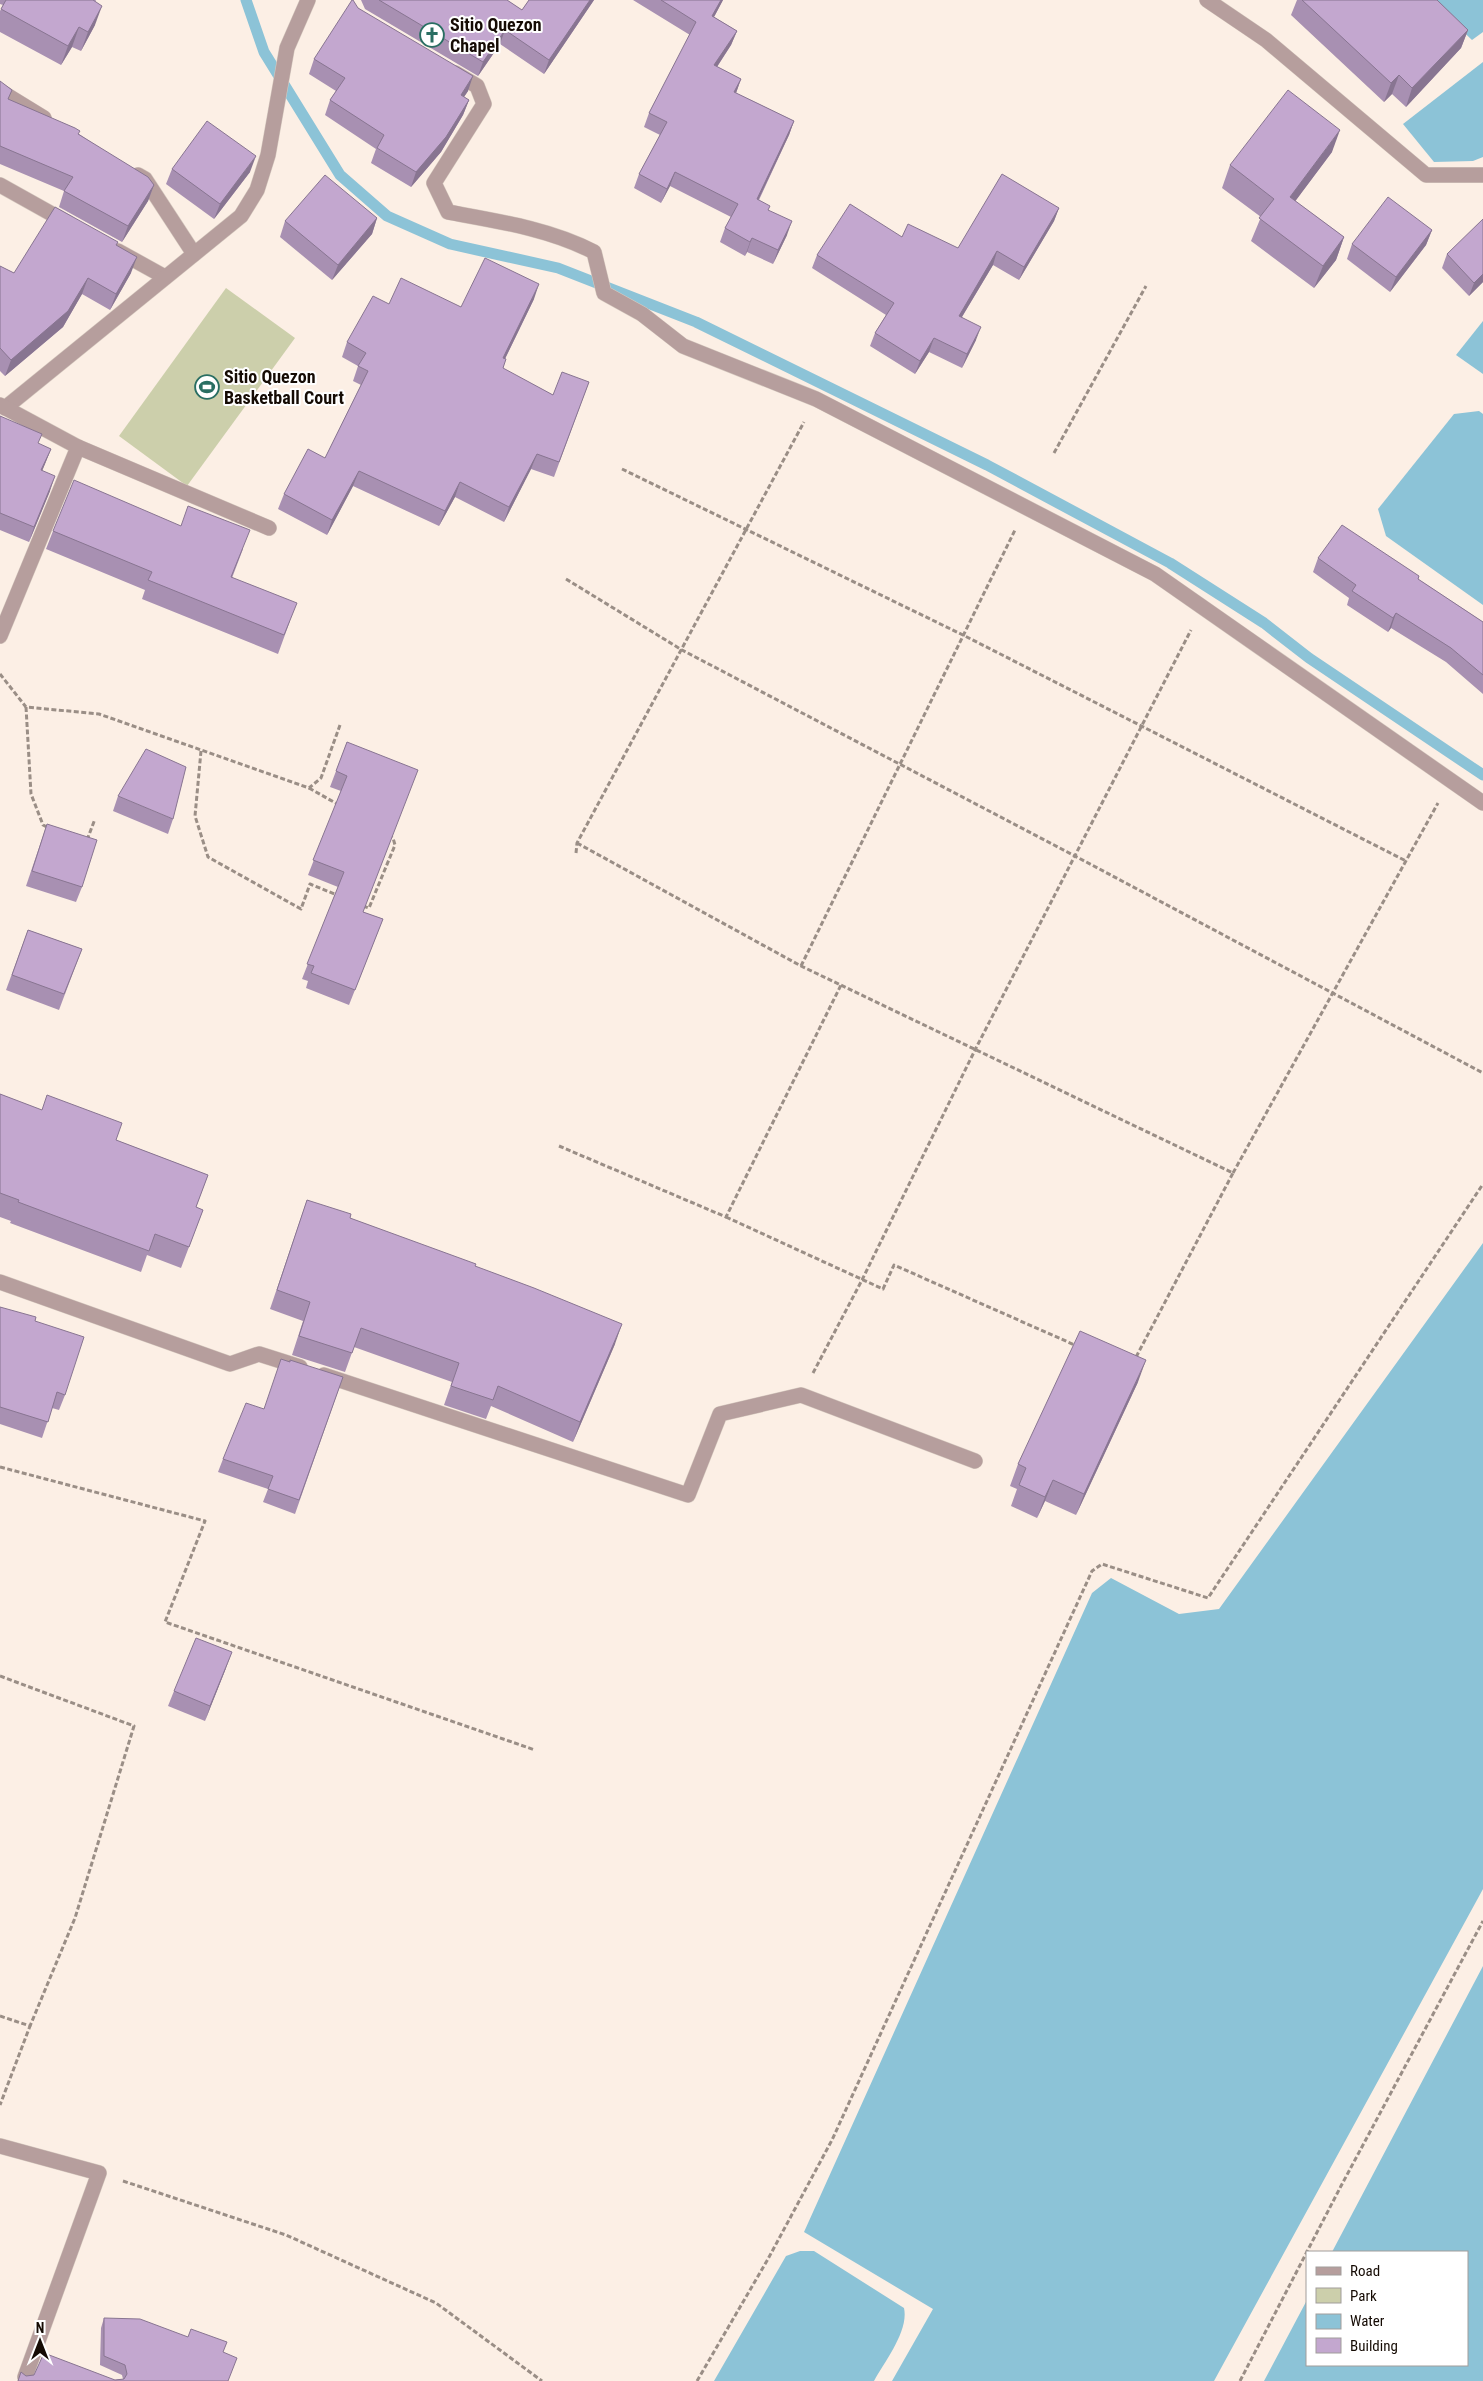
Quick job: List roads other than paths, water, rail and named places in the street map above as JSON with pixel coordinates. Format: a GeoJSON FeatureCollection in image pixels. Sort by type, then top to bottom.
{"type":"FeatureCollection","features":[{"type":"Feature","properties":{"kind":"street"},"geometry":{"type":"LineString","coordinates":[[269,528],[78,447],[2,406],[241,216],[257,190],[268,154],[287,48],[308,0]]}},
{"type":"Feature","properties":{"kind":"street"},"geometry":{"type":"LineString","coordinates":[[1208,0],[1266,40],[1426,175],[1483,175]]}},
{"type":"Feature","properties":{"kind":"street"},"geometry":{"type":"LineString","coordinates":[[443,66],[477,86],[484,104],[434,183],[448,212],[503,222],[577,243],[594,252],[604,293],[642,314],[683,346],[816,399],[1156,574],[1483,803]]}},
{"type":"Feature","properties":{"kind":"street"},"geometry":{"type":"LineString","coordinates":[[0,91],[60,128]]}},
{"type":"Feature","properties":{"kind":"street"},"geometry":{"type":"LineString","coordinates":[[128,169],[145,179],[194,254]]}},
{"type":"Feature","properties":{"kind":"street"},"geometry":{"type":"LineString","coordinates":[[0,185],[78,228]]}},
{"type":"Feature","properties":{"kind":"street"},"geometry":{"type":"LineString","coordinates":[[104,243],[165,277]]}},
{"type":"Feature","properties":{"kind":"street"},"geometry":{"type":"LineString","coordinates":[[0,636],[78,447]]}},
{"type":"Feature","properties":{"kind":"street"},"geometry":{"type":"LineString","coordinates":[[0,1282],[230,1364],[259,1354],[688,1495],[720,1414],[801,1395],[975,1461]]}},
{"type":"Feature","properties":{"kind":"street"},"geometry":{"type":"LineString","coordinates":[[0,2146],[99,2173],[40,2353],[25,2378]]}},
{"type":"Feature","properties":{"kind":"water"},"geometry":{"type":"Polygon","coordinates":[[[1430,0],[1483,0],[1483,32],[1472,40],[1430,0]]]}},
{"type":"Feature","properties":{"kind":"water"},"geometry":{"type":"Polygon","coordinates":[[[1483,62],[1483,157],[1473,161],[1434,162],[1403,124],[1483,62]]]}},
{"type":"Feature","properties":{"kind":"water"},"geometry":{"type":"Polygon","coordinates":[[[1483,321],[1483,374],[1456,355],[1483,321]]]}},
{"type":"Feature","properties":{"kind":"water"},"geometry":{"type":"Polygon","coordinates":[[[1479,411],[1483,414],[1483,605],[1386,536],[1378,509],[1454,414],[1479,411]]]}},
{"type":"Feature","properties":{"kind":"water"},"geometry":{"type":"Polygon","coordinates":[[[1483,1243],[1483,1889],[1214,2381],[892,2381],[933,2309],[804,2232],[1092,1593],[1111,1578],[1179,1614],[1219,1609],[1483,1243]]]}},
{"type":"Feature","properties":{"kind":"water"},"geometry":{"type":"Polygon","coordinates":[[[1483,1966],[1483,2381],[1264,2381],[1306,2302],[1306,2366],[1468,2366],[1468,2251],[1333,2251],[1483,1966]]]}},
{"type":"Feature","properties":{"kind":"water"},"geometry":{"type":"Polygon","coordinates":[[[800,2251],[814,2251],[904,2308],[905,2317],[900,2336],[874,2381],[714,2381],[786,2256],[800,2251]]]}},
{"type":"Feature","properties":{"kind":"waterway"},"geometry":{"type":"LineString","coordinates":[[246,0],[264,52],[340,175],[387,216],[450,244],[558,268],[696,322],[987,465],[1170,563],[1264,623],[1309,658],[1483,775]]}},
{"type":"Feature","properties":{"kind":"place","name":"Sitio Quezon Chapel"},"geometry":{"type":"Point","coordinates":[432,35]}},
{"type":"Feature","properties":{"kind":"place","name":"Sitio Quezon Basketball Court"},"geometry":{"type":"Point","coordinates":[207,387]}}]}
